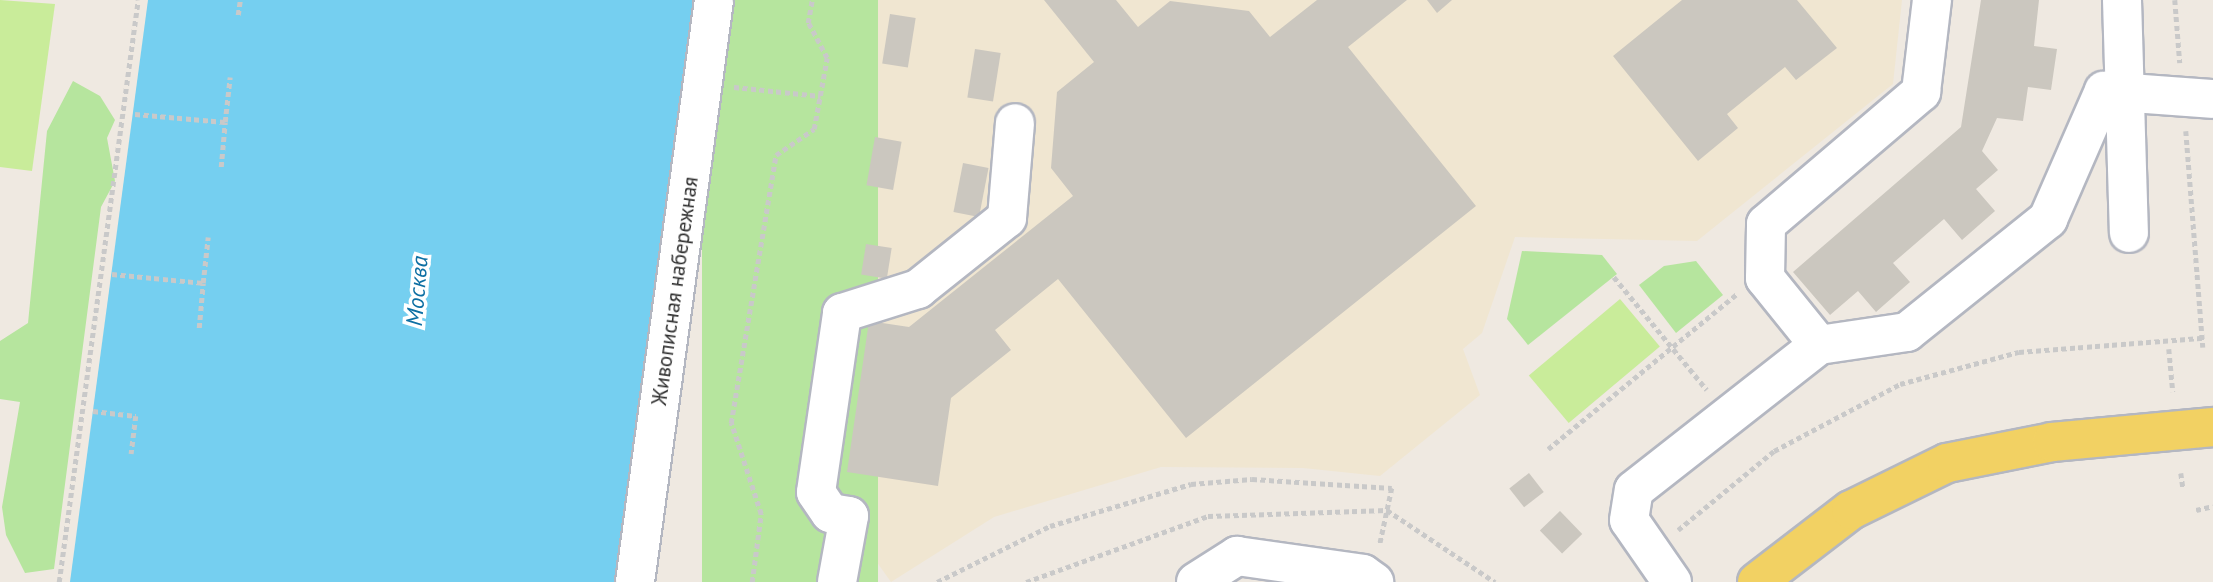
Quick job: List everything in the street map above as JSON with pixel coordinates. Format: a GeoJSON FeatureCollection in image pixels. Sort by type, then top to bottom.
{"type":"FeatureCollection","features":[{"type":"Feature","properties":{"kind":"main road"},"geometry":{"type":"LineString","coordinates":[[1757,582],[1851,510],[1947,463],[2052,442],[2213,427]]}},
{"type":"Feature","properties":{"kind":"street","name":"Живописная набережная"},"geometry":{"type":"LineString","coordinates":[[635,582],[714,0]]}},
{"type":"Feature","properties":{"kind":"street"},"geometry":{"type":"LineString","coordinates":[[1819,345],[1765,278],[1766,223],[1921,92],[1932,0]]}},
{"type":"Feature","properties":{"kind":"street"},"geometry":{"type":"LineString","coordinates":[[2122,0],[2129,233]]}},
{"type":"Feature","properties":{"kind":"street"},"geometry":{"type":"LineString","coordinates":[[1662,570],[1629,520],[1634,490],[1819,345],[1907,332],[2048,219],[2104,92],[2126,96],[2198,100]]}},
{"type":"Feature","properties":{"kind":"street"},"geometry":{"type":"LineString","coordinates":[[837,582],[849,516],[830,513],[816,492],[842,313],[918,289],[1007,218],[1015,123]]}},
{"type":"Feature","properties":{"kind":"street"},"geometry":{"type":"LineString","coordinates":[[1196,582],[1237,556],[1373,581]]}},
{"type":"Feature","properties":{"kind":"path"},"geometry":{"type":"LineString","coordinates":[[59,582],[138,0]]}},
{"type":"Feature","properties":{"kind":"path"},"geometry":{"type":"LineString","coordinates":[[238,15],[240,0]]}},
{"type":"Feature","properties":{"kind":"path"},"geometry":{"type":"LineString","coordinates":[[752,582],[761,514],[731,423],[776,155],[814,129],[821,96],[827,58],[807,23],[812,0]]}},
{"type":"Feature","properties":{"kind":"path"},"geometry":{"type":"LineString","coordinates":[[2175,0],[2198,100],[2203,346]]}},
{"type":"Feature","properties":{"kind":"path"},"geometry":{"type":"LineString","coordinates":[[221,167],[230,77]]}},
{"type":"Feature","properties":{"kind":"path"},"geometry":{"type":"LineString","coordinates":[[703,84],[821,96]]}},
{"type":"Feature","properties":{"kind":"path"},"geometry":{"type":"LineString","coordinates":[[135,114],[225,122]]}},
{"type":"Feature","properties":{"kind":"path"},"geometry":{"type":"LineString","coordinates":[[199,328],[208,237]]}},
{"type":"Feature","properties":{"kind":"path"},"geometry":{"type":"LineString","coordinates":[[112,274],[203,283]]}},
{"type":"Feature","properties":{"kind":"path"},"geometry":{"type":"LineString","coordinates":[[1614,277],[1728,416]]}},
{"type":"Feature","properties":{"kind":"path"},"geometry":{"type":"LineString","coordinates":[[1548,449],[1672,348],[1765,278]]}},
{"type":"Feature","properties":{"kind":"path"},"geometry":{"type":"LineString","coordinates":[[1662,570],[1774,452],[1900,384],[2019,352],[2203,338]]}},
{"type":"Feature","properties":{"kind":"path"},"geometry":{"type":"LineString","coordinates":[[2169,349],[2173,392]]}},
{"type":"Feature","properties":{"kind":"path"},"geometry":{"type":"LineString","coordinates":[[93,411],[136,416],[131,454]]}},
{"type":"Feature","properties":{"kind":"path"},"geometry":{"type":"LineString","coordinates":[[2181,473],[2183,488]]}},
{"type":"Feature","properties":{"kind":"path"},"geometry":{"type":"LineString","coordinates":[[937,582],[994,550],[1124,501],[1191,484],[1252,479],[1392,488],[1373,581]]}},
{"type":"Feature","properties":{"kind":"path"},"geometry":{"type":"LineString","coordinates":[[2196,510],[2213,506]]}},
{"type":"Feature","properties":{"kind":"shaded area"},"geometry":{"type":"Polygon","coordinates":[[[878,0],[1902,0],[1893,84],[1697,241],[1515,237],[1482,333],[1463,349],[1480,395],[1380,476],[1303,468],[1161,467],[994,517],[891,582],[871,554],[793,540],[878,0]]]}},
{"type":"Feature","properties":{"kind":"green space"},"geometry":{"type":"Polygon","coordinates":[[[0,0],[55,4],[32,171],[0,167],[0,0]]]}},
{"type":"Feature","properties":{"kind":"green space"},"geometry":{"type":"Polygon","coordinates":[[[702,0],[878,0],[878,582],[702,582],[702,0]]]}},
{"type":"Feature","properties":{"kind":"green space"},"geometry":{"type":"Polygon","coordinates":[[[73,81],[100,96],[115,120],[107,138],[115,181],[101,207],[54,569],[25,573],[6,535],[2,507],[20,402],[0,399],[0,341],[28,323],[47,131],[73,81]]]}},
{"type":"Feature","properties":{"kind":"green space"},"geometry":{"type":"Polygon","coordinates":[[[1522,251],[1602,255],[1617,274],[1528,345],[1507,319],[1522,251]]]}},
{"type":"Feature","properties":{"kind":"green space"},"geometry":{"type":"Polygon","coordinates":[[[1696,261],[1723,295],[1676,333],[1639,285],[1664,266],[1696,261]]]}},
{"type":"Feature","properties":{"kind":"green space"},"geometry":{"type":"Polygon","coordinates":[[[1620,299],[1660,346],[1569,423],[1529,375],[1620,299]]]}},
{"type":"Feature","properties":{"kind":"water","name":"Москва"},"geometry":{"type":"Polygon","coordinates":[[[148,0],[702,0],[621,582],[70,582],[148,0]]]}},
{"type":"Feature","properties":{"kind":"building"},"geometry":{"type":"Polygon","coordinates":[[[1044,0],[1116,0],[1138,27],[1170,1],[1249,11],[1270,37],[1317,0],[1407,0],[1348,47],[1476,206],[1186,438],[1058,279],[995,330],[1011,350],[951,398],[938,486],[847,472],[869,321],[909,327],[1073,196],[1051,168],[1057,92],[1094,62],[1044,0]]]}},
{"type":"Feature","properties":{"kind":"building"},"geometry":{"type":"Polygon","coordinates":[[[1427,0],[1452,0],[1437,13],[1427,0]]]}},
{"type":"Feature","properties":{"kind":"building"},"geometry":{"type":"Polygon","coordinates":[[[1682,0],[1797,0],[1837,48],[1796,80],[1785,67],[1727,114],[1738,128],[1698,161],[1613,56],[1682,0]]]}},
{"type":"Feature","properties":{"kind":"building"},"geometry":{"type":"Polygon","coordinates":[[[1981,0],[2039,0],[2034,46],[2057,49],[2051,90],[2028,87],[2023,121],[1997,118],[1982,151],[1998,170],[1976,189],[1995,211],[1962,240],[1944,219],[1893,263],[1910,282],[1876,312],[1858,291],[1830,315],[1793,272],[1961,127],[1981,0]]]}},
{"type":"Feature","properties":{"kind":"building"},"geometry":{"type":"Polygon","coordinates":[[[890,14],[916,18],[908,67],[882,63],[890,14]]]}},
{"type":"Feature","properties":{"kind":"building"},"geometry":{"type":"Polygon","coordinates":[[[975,49],[1001,53],[993,101],[967,97],[975,49]]]}},
{"type":"Feature","properties":{"kind":"building"},"geometry":{"type":"Polygon","coordinates":[[[875,137],[902,142],[893,190],[866,185],[875,137]]]}},
{"type":"Feature","properties":{"kind":"building"},"geometry":{"type":"Polygon","coordinates":[[[963,163],[989,168],[979,217],[953,212],[963,163]]]}},
{"type":"Feature","properties":{"kind":"building"},"geometry":{"type":"Polygon","coordinates":[[[866,244],[892,248],[887,279],[861,275],[866,244]]]}},
{"type":"Feature","properties":{"kind":"building"},"geometry":{"type":"Polygon","coordinates":[[[1529,473],[1544,492],[1524,507],[1509,488],[1529,473]]]}},
{"type":"Feature","properties":{"kind":"building"},"geometry":{"type":"Polygon","coordinates":[[[1560,511],[1582,534],[1562,553],[1540,530],[1560,511]]]}}]}
